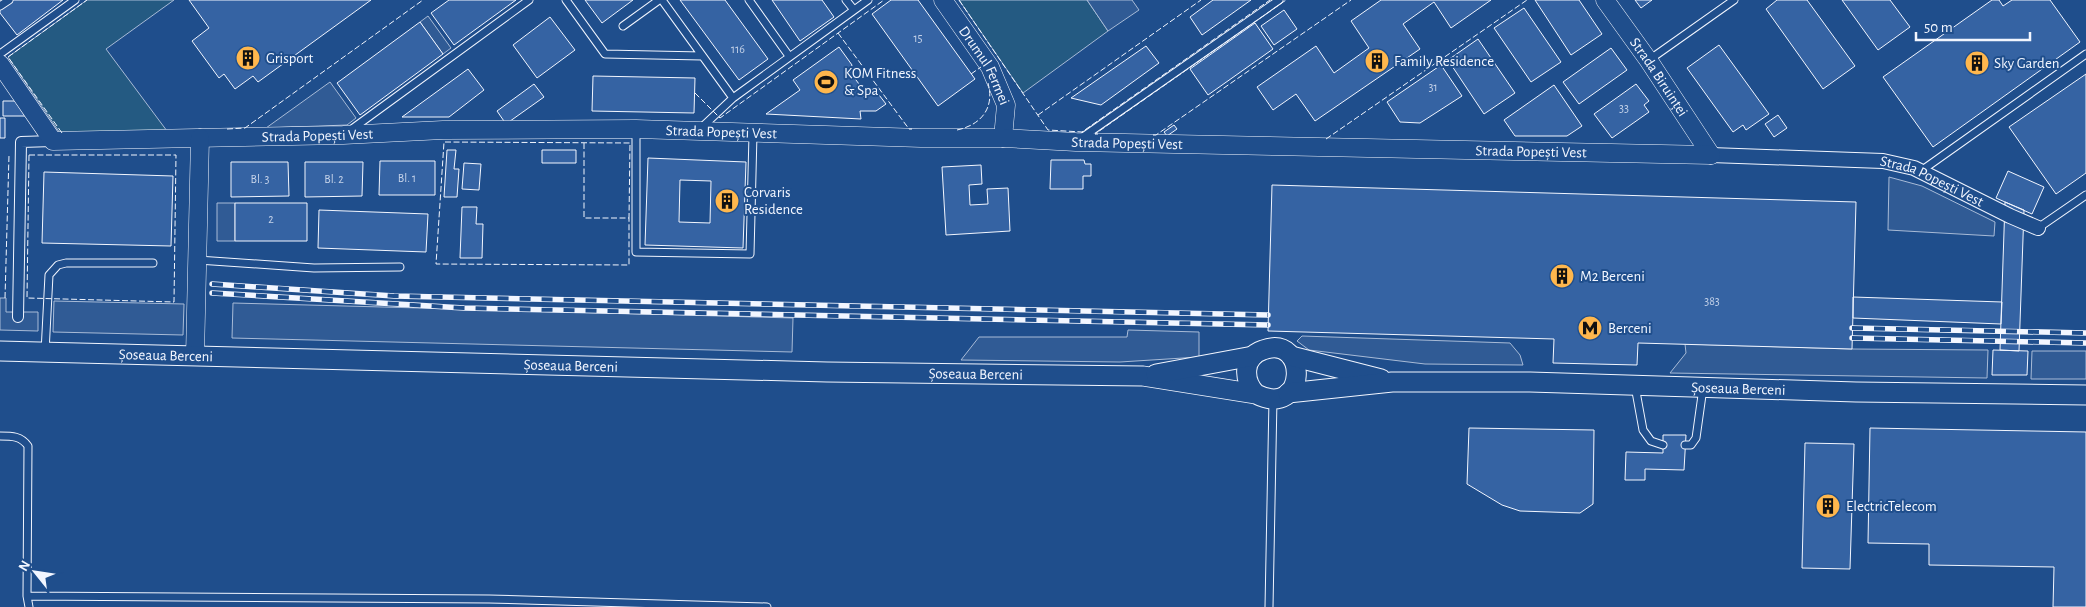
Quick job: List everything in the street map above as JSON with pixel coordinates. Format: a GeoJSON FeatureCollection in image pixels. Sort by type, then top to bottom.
{"type":"FeatureCollection","features":[{"type":"Feature","properties":{"kind":"main road","name":"Șoseaua Berceni"},"geometry":{"type":"LineString","coordinates":[[1142,376],[1253,356],[1268,348],[1276,348],[1291,356],[1392,382]]}},
{"type":"Feature","properties":{"kind":"main road","name":"Șoseaua Berceni"},"geometry":{"type":"LineString","coordinates":[[0,351],[827,372],[1142,376],[1272,396],[1392,382],[1530,382],[1856,392],[2086,395]]}},
{"type":"Feature","properties":{"kind":"main road"},"geometry":{"type":"LineString","coordinates":[[1253,356],[1246,372],[1250,388],[1272,396],[1297,378],[1295,363],[1291,356]]}},
{"type":"Feature","properties":{"kind":"street","name":"Drumul Fermei"},"geometry":{"type":"LineString","coordinates":[[943,0],[990,67],[1006,104],[1003,138]]}},
{"type":"Feature","properties":{"kind":"street","name":"Strada Biruinței"},"geometry":{"type":"LineString","coordinates":[[1606,0],[1711,155]]}},
{"type":"Feature","properties":{"kind":"street"},"geometry":{"type":"LineString","coordinates":[[0,64],[53,141]]}},
{"type":"Feature","properties":{"kind":"street","name":"Strada Popești Vest"},"geometry":{"type":"LineString","coordinates":[[53,141],[343,135],[443,130],[636,129],[753,134],[1003,138],[1076,142],[1711,155],[1883,161],[1901,164],[1920,171],[2038,228]]}},
{"type":"Feature","properties":{"kind":"street"},"geometry":{"type":"LineString","coordinates":[[195,356],[200,138]]}},
{"type":"Feature","properties":{"kind":"street"},"geometry":{"type":"LineString","coordinates":[[18,317],[21,142],[53,141]]}},
{"type":"Feature","properties":{"kind":"lane"},"geometry":{"type":"LineString","coordinates":[[0,6],[9,0]]}},
{"type":"Feature","properties":{"kind":"lane"},"geometry":{"type":"LineString","coordinates":[[0,54],[76,0]]}},
{"type":"Feature","properties":{"kind":"lane"},"geometry":{"type":"LineString","coordinates":[[343,135],[529,0]]}},
{"type":"Feature","properties":{"kind":"lane"},"geometry":{"type":"LineString","coordinates":[[566,0],[605,54],[702,56]]}},
{"type":"Feature","properties":{"kind":"lane"},"geometry":{"type":"LineString","coordinates":[[623,26],[661,0],[733,98]]}},
{"type":"Feature","properties":{"kind":"lane"},"geometry":{"type":"LineString","coordinates":[[749,0],[789,56]]}},
{"type":"Feature","properties":{"kind":"lane"},"geometry":{"type":"LineString","coordinates":[[846,0],[854,10]]}},
{"type":"Feature","properties":{"kind":"lane"},"geometry":{"type":"LineString","coordinates":[[698,132],[733,98],[868,0]]}},
{"type":"Feature","properties":{"kind":"lane"},"geometry":{"type":"LineString","coordinates":[[1076,142],[1279,0]]}},
{"type":"Feature","properties":{"kind":"lane"},"geometry":{"type":"LineString","coordinates":[[1648,61],[1734,0]]}},
{"type":"Feature","properties":{"kind":"lane"},"geometry":{"type":"LineString","coordinates":[[1920,171],[2086,54]]}},
{"type":"Feature","properties":{"kind":"lane"},"geometry":{"type":"LineString","coordinates":[[636,129],[636,252],[750,254],[753,134]]}},
{"type":"Feature","properties":{"kind":"lane"},"geometry":{"type":"LineString","coordinates":[[2038,228],[2086,195]]}},
{"type":"Feature","properties":{"kind":"lane"},"geometry":{"type":"LineString","coordinates":[[198,260],[314,268],[400,267]]}},
{"type":"Feature","properties":{"kind":"lane"},"geometry":{"type":"LineString","coordinates":[[45,352],[49,275],[52,270],[66,262],[153,263]]}},
{"type":"Feature","properties":{"kind":"lane"},"geometry":{"type":"LineString","coordinates":[[1635,385],[1643,430],[1650,441],[1663,445]]}},
{"type":"Feature","properties":{"kind":"lane"},"geometry":{"type":"LineString","coordinates":[[1685,446],[1691,445],[1696,438],[1703,387]]}},
{"type":"Feature","properties":{"kind":"lane"},"geometry":{"type":"LineString","coordinates":[[1269,607],[1272,396]]}},
{"type":"Feature","properties":{"kind":"lane"},"geometry":{"type":"LineString","coordinates":[[0,436],[13,436],[25,442],[28,446],[27,596],[29,607]]}},
{"type":"Feature","properties":{"kind":"lane"},"geometry":{"type":"LineString","coordinates":[[27,596],[489,599],[768,607]]}},
{"type":"Feature","properties":{"kind":"shaded area"},"geometry":{"type":"Polygon","coordinates":[[[87,0],[174,0],[106,49],[167,131],[60,133],[8,57],[87,0]]]}},
{"type":"Feature","properties":{"kind":"shaded area"},"geometry":{"type":"Polygon","coordinates":[[[959,0],[1087,0],[1108,31],[1023,93],[959,0]]]}},
{"type":"Feature","properties":{"kind":"shaded area"},"geometry":{"type":"Polygon","coordinates":[[[1087,0],[1132,0],[1139,10],[1108,31],[1087,0]]]}},
{"type":"Feature","properties":{"kind":"shaded area"},"geometry":{"type":"Polygon","coordinates":[[[428,16],[451,48],[443,54],[420,22],[428,16]]]}},
{"type":"Feature","properties":{"kind":"shaded area"},"geometry":{"type":"Polygon","coordinates":[[[330,82],[356,118],[347,125],[266,128],[330,82]]]}},
{"type":"Feature","properties":{"kind":"shaded area"},"geometry":{"type":"Polygon","coordinates":[[[1889,177],[1922,186],[1995,222],[1994,236],[1888,230],[1889,177]]]}},
{"type":"Feature","properties":{"kind":"shaded area"},"geometry":{"type":"Polygon","coordinates":[[[217,203],[235,203],[235,241],[217,241],[217,203]]]}},
{"type":"Feature","properties":{"kind":"shaded area"},"geometry":{"type":"Polygon","coordinates":[[[0,298],[6,298],[6,312],[38,312],[38,331],[0,330],[0,298]]]}},
{"type":"Feature","properties":{"kind":"shaded area"},"geometry":{"type":"Polygon","coordinates":[[[54,301],[184,304],[183,335],[53,332],[54,301]]]}},
{"type":"Feature","properties":{"kind":"shaded area"},"geometry":{"type":"Polygon","coordinates":[[[233,303],[793,318],[792,352],[232,338],[233,303]]]}},
{"type":"Feature","properties":{"kind":"shaded area"},"geometry":{"type":"Polygon","coordinates":[[[1128,330],[1199,332],[1199,357],[1120,362],[961,360],[979,337],[1127,337],[1128,330]]]}},
{"type":"Feature","properties":{"kind":"shaded area"},"geometry":{"type":"Polygon","coordinates":[[[1302,336],[1510,343],[1520,355],[1523,365],[1425,364],[1309,350],[1297,341],[1302,336]]]}},
{"type":"Feature","properties":{"kind":"shaded area"},"geometry":{"type":"Polygon","coordinates":[[[1685,344],[1852,349],[1988,350],[1987,378],[1670,373],[1686,353],[1685,344]]]}},
{"type":"Feature","properties":{"kind":"shaded area"},"geometry":{"type":"Polygon","coordinates":[[[2032,351],[2086,351],[2086,379],[2031,379],[2032,351]]]}},
{"type":"Feature","properties":{"kind":"building"},"geometry":{"type":"Polygon","coordinates":[[[13,0],[63,0],[17,35],[0,13],[0,10],[13,0]]]}},
{"type":"Feature","properties":{"kind":"building","name":"Grisport"},"geometry":{"type":"Polygon","coordinates":[[[189,0],[371,0],[258,82],[253,76],[235,89],[224,74],[219,78],[192,41],[209,28],[189,0]]]}},
{"type":"Feature","properties":{"kind":"building"},"geometry":{"type":"Polygon","coordinates":[[[449,0],[516,0],[454,45],[431,13],[449,0]]]}},
{"type":"Feature","properties":{"kind":"building"},"geometry":{"type":"Polygon","coordinates":[[[585,0],[633,0],[602,23],[585,0]]]}},
{"type":"Feature","properties":{"kind":"building"},"geometry":{"type":"Polygon","coordinates":[[[680,0],[725,0],[768,59],[739,80],[680,0]]]}},
{"type":"Feature","properties":{"kind":"building"},"geometry":{"type":"Polygon","coordinates":[[[772,0],[822,0],[834,17],[800,41],[772,0]]]}},
{"type":"Feature","properties":{"kind":"building"},"geometry":{"type":"Polygon","coordinates":[[[891,0],[918,0],[975,79],[938,106],[872,14],[891,0]]]}},
{"type":"Feature","properties":{"kind":"building"},"geometry":{"type":"Polygon","coordinates":[[[1213,0],[1251,0],[1202,35],[1190,17],[1213,0]]]}},
{"type":"Feature","properties":{"kind":"building","name":"Family Residence"},"geometry":{"type":"Polygon","coordinates":[[[1381,0],[1491,0],[1451,28],[1434,2],[1403,24],[1420,49],[1315,121],[1296,94],[1273,110],[1257,87],[1316,46],[1334,73],[1369,48],[1351,21],[1381,0]]]}},
{"type":"Feature","properties":{"kind":"building"},"geometry":{"type":"Polygon","coordinates":[[[1535,0],[1579,0],[1602,34],[1571,55],[1535,0]]]}},
{"type":"Feature","properties":{"kind":"building"},"geometry":{"type":"Polygon","coordinates":[[[1635,0],[1652,0],[1641,8],[1635,0]]]}},
{"type":"Feature","properties":{"kind":"building"},"geometry":{"type":"Polygon","coordinates":[[[1777,0],[1807,0],[1855,66],[1823,89],[1766,9],[1777,0]]]}},
{"type":"Feature","properties":{"kind":"building"},"geometry":{"type":"Polygon","coordinates":[[[1842,0],[1890,0],[1910,27],[1878,50],[1842,0]]]}},
{"type":"Feature","properties":{"kind":"building","name":"Sky Garden"},"geometry":{"type":"Polygon","coordinates":[[[1992,0],[1999,0],[2003,6],[2012,0],[2050,0],[2080,42],[1933,147],[1883,77],[1992,0]]]}},
{"type":"Feature","properties":{"kind":"building"},"geometry":{"type":"Polygon","coordinates":[[[1524,8],[1561,62],[1531,82],[1494,28],[1524,8]]]}},
{"type":"Feature","properties":{"kind":"building"},"geometry":{"type":"Polygon","coordinates":[[[1284,10],[1297,29],[1274,45],[1261,26],[1284,10]]]}},
{"type":"Feature","properties":{"kind":"building"},"geometry":{"type":"Polygon","coordinates":[[[550,17],[575,50],[537,78],[513,45],[550,17]]]}},
{"type":"Feature","properties":{"kind":"building"},"geometry":{"type":"Polygon","coordinates":[[[420,22],[443,54],[360,115],[337,83],[420,22]]]}},
{"type":"Feature","properties":{"kind":"building"},"geometry":{"type":"Polygon","coordinates":[[[1255,23],[1273,49],[1208,95],[1190,69],[1255,23]]]}},
{"type":"Feature","properties":{"kind":"building"},"geometry":{"type":"Polygon","coordinates":[[[1478,39],[1515,93],[1484,114],[1448,60],[1478,39]]]}},
{"type":"Feature","properties":{"kind":"building"},"geometry":{"type":"Polygon","coordinates":[[[1719,45],[1769,114],[1746,130],[1743,125],[1733,132],[1687,68],[1719,45]]]}},
{"type":"Feature","properties":{"kind":"building"},"geometry":{"type":"Polygon","coordinates":[[[1146,46],[1159,63],[1101,105],[1071,98],[1146,46]]]}},
{"type":"Feature","properties":{"kind":"building","name":"KOM Fitness & Spa"},"geometry":{"type":"Polygon","coordinates":[[[839,47],[852,65],[850,72],[859,84],[856,87],[865,98],[876,91],[886,104],[876,111],[860,111],[861,119],[766,114],[800,90],[793,80],[839,47]]]}},
{"type":"Feature","properties":{"kind":"building"},"geometry":{"type":"Polygon","coordinates":[[[1611,48],[1627,70],[1579,104],[1563,82],[1611,48]]]}},
{"type":"Feature","properties":{"kind":"building"},"geometry":{"type":"Polygon","coordinates":[[[1441,65],[1462,96],[1420,123],[1400,122],[1387,102],[1441,65]]]}},
{"type":"Feature","properties":{"kind":"building"},"geometry":{"type":"Polygon","coordinates":[[[468,69],[484,90],[449,117],[402,117],[468,69]]]}},
{"type":"Feature","properties":{"kind":"building"},"geometry":{"type":"Polygon","coordinates":[[[2086,74],[2086,173],[2056,194],[2009,127],[2086,74]]]}},
{"type":"Feature","properties":{"kind":"building"},"geometry":{"type":"Polygon","coordinates":[[[593,76],[695,78],[694,113],[592,111],[593,76]]]}},
{"type":"Feature","properties":{"kind":"building"},"geometry":{"type":"Polygon","coordinates":[[[534,84],[544,97],[506,124],[497,111],[534,84]]]}},
{"type":"Feature","properties":{"kind":"building"},"geometry":{"type":"Polygon","coordinates":[[[1636,84],[1649,101],[1644,105],[1649,112],[1612,138],[1594,114],[1636,84]]]}},
{"type":"Feature","properties":{"kind":"building"},"geometry":{"type":"Polygon","coordinates":[[[1554,85],[1582,126],[1567,136],[1515,136],[1504,120],[1554,85]]]}},
{"type":"Feature","properties":{"kind":"building"},"geometry":{"type":"Polygon","coordinates":[[[3,101],[15,101],[25,116],[3,116],[3,101]]]}},
{"type":"Feature","properties":{"kind":"building"},"geometry":{"type":"Polygon","coordinates":[[[1778,115],[1787,128],[1774,137],[1765,124],[1778,115]]]}},
{"type":"Feature","properties":{"kind":"building"},"geometry":{"type":"Polygon","coordinates":[[[0,118],[5,118],[5,138],[0,138],[0,118]]]}},
{"type":"Feature","properties":{"kind":"building"},"geometry":{"type":"Polygon","coordinates":[[[1174,125],[1177,129],[1167,136],[1164,132],[1174,125]]]}},
{"type":"Feature","properties":{"kind":"building"},"geometry":{"type":"Polygon","coordinates":[[[447,150],[456,150],[454,169],[459,169],[457,197],[444,197],[447,150]]]}},
{"type":"Feature","properties":{"kind":"building"},"geometry":{"type":"Polygon","coordinates":[[[542,150],[576,150],[576,163],[542,163],[542,150]]]}},
{"type":"Feature","properties":{"kind":"building","name":"Corvaris Residence"},"geometry":{"type":"Polygon","coordinates":[[[648,158],[746,162],[743,248],[645,245],[648,158]],[[680,180],[679,222],[710,223],[711,181],[680,180]]]}},
{"type":"Feature","properties":{"kind":"building"},"geometry":{"type":"Polygon","coordinates":[[[1051,160],[1084,160],[1085,164],[1091,164],[1091,176],[1083,176],[1083,189],[1050,189],[1051,160]]]}},
{"type":"Feature","properties":{"kind":"building"},"geometry":{"type":"Polygon","coordinates":[[[380,161],[435,161],[435,195],[379,195],[380,161]]]}},
{"type":"Feature","properties":{"kind":"building"},"geometry":{"type":"Polygon","coordinates":[[[231,162],[288,162],[289,196],[231,197],[231,162]]]}},
{"type":"Feature","properties":{"kind":"building"},"geometry":{"type":"Polygon","coordinates":[[[305,162],[363,162],[362,196],[305,197],[305,162]]]}},
{"type":"Feature","properties":{"kind":"building"},"geometry":{"type":"Polygon","coordinates":[[[464,163],[481,164],[479,190],[462,189],[464,163]]]}},
{"type":"Feature","properties":{"kind":"building"},"geometry":{"type":"Polygon","coordinates":[[[981,165],[982,184],[969,185],[970,205],[988,204],[987,189],[1008,188],[1010,231],[946,235],[942,167],[981,165]]]}},
{"type":"Feature","properties":{"kind":"building"},"geometry":{"type":"Polygon","coordinates":[[[2008,171],[2044,187],[2032,214],[1996,198],[2008,171]]]}},
{"type":"Feature","properties":{"kind":"building"},"geometry":{"type":"Polygon","coordinates":[[[44,172],[173,176],[171,246],[42,243],[44,172]]]}},
{"type":"Feature","properties":{"kind":"building","name":"M2 Berceni"},"geometry":{"type":"Polygon","coordinates":[[[1272,185],[1856,202],[1852,349],[1638,343],[1637,365],[1553,363],[1554,339],[1268,331],[1272,185]]]}},
{"type":"Feature","properties":{"kind":"building"},"geometry":{"type":"Polygon","coordinates":[[[2005,202],[2024,210],[2019,351],[2000,350],[2005,202]]]}},
{"type":"Feature","properties":{"kind":"building"},"geometry":{"type":"Polygon","coordinates":[[[235,203],[307,203],[307,241],[235,241],[235,203]]]}},
{"type":"Feature","properties":{"kind":"building"},"geometry":{"type":"Polygon","coordinates":[[[462,207],[477,207],[476,224],[483,224],[482,258],[460,258],[462,207]]]}},
{"type":"Feature","properties":{"kind":"building"},"geometry":{"type":"Polygon","coordinates":[[[319,210],[428,214],[426,252],[318,248],[319,210]]]}},
{"type":"Feature","properties":{"kind":"building"},"geometry":{"type":"Polygon","coordinates":[[[1853,297],[2002,302],[2001,324],[1853,318],[1853,297]]]}},
{"type":"Feature","properties":{"kind":"building"},"geometry":{"type":"Polygon","coordinates":[[[1993,350],[2028,351],[2027,375],[1992,375],[1993,350]]]}},
{"type":"Feature","properties":{"kind":"building"},"geometry":{"type":"Polygon","coordinates":[[[1469,428],[1594,430],[1593,504],[1580,513],[1520,511],[1502,505],[1467,484],[1469,428]]]}},
{"type":"Feature","properties":{"kind":"building"},"geometry":{"type":"Polygon","coordinates":[[[1870,428],[2086,432],[2086,607],[2053,607],[2054,567],[1929,565],[1929,544],[1868,543],[1870,428]]]}},
{"type":"Feature","properties":{"kind":"building"},"geometry":{"type":"Polygon","coordinates":[[[1663,435],[1686,435],[1684,470],[1645,469],[1645,480],[1625,480],[1626,452],[1663,453],[1663,435]]]}},
{"type":"Feature","properties":{"kind":"building","name":"ElectricTelecom"},"geometry":{"type":"Polygon","coordinates":[[[1805,443],[1854,444],[1850,569],[1802,568],[1805,443]]]}},
{"type":"Feature","properties":{"kind":"railway"},"geometry":{"type":"LineString","coordinates":[[212,284],[394,296],[1268,315]]}},
{"type":"Feature","properties":{"kind":"railway"},"geometry":{"type":"LineString","coordinates":[[212,293],[464,308],[1268,325]]}},
{"type":"Feature","properties":{"kind":"railway"},"geometry":{"type":"LineString","coordinates":[[1852,328],[2086,333]]}},
{"type":"Feature","properties":{"kind":"railway"},"geometry":{"type":"LineString","coordinates":[[1852,338],[2086,343]]}},
{"type":"Feature","properties":{"kind":"fence"},"geometry":{"type":"LineString","coordinates":[[62,133],[8,57],[87,0]]}},
{"type":"Feature","properties":{"kind":"fence"},"geometry":{"type":"LineString","coordinates":[[227,129],[245,128],[423,0]]}},
{"type":"Feature","properties":{"kind":"fence"},"geometry":{"type":"LineString","coordinates":[[695,93],[720,118],[884,0]]}},
{"type":"Feature","properties":{"kind":"fence"},"geometry":{"type":"LineString","coordinates":[[959,0],[1048,130],[1082,132],[1270,0]]}},
{"type":"Feature","properties":{"kind":"fence"},"geometry":{"type":"LineString","coordinates":[[1038,115],[1201,0]]}},
{"type":"Feature","properties":{"kind":"fence"},"geometry":{"type":"LineString","coordinates":[[1098,134],[1095,134],[1286,0]]}},
{"type":"Feature","properties":{"kind":"fence"},"geometry":{"type":"LineString","coordinates":[[1153,135],[1156,135],[1351,0]]}},
{"type":"Feature","properties":{"kind":"fence"},"geometry":{"type":"LineString","coordinates":[[1326,139],[1527,0]]}},
{"type":"Feature","properties":{"kind":"fence"},"geometry":{"type":"LineString","coordinates":[[838,33],[909,129],[912,129]]}},
{"type":"Feature","properties":{"kind":"fence"},"geometry":{"type":"LineString","coordinates":[[971,74],[981,67]]}},
{"type":"Feature","properties":{"kind":"fence"},"geometry":{"type":"LineString","coordinates":[[957,130],[966,128],[979,120],[988,108],[990,92],[988,83]]}},
{"type":"Feature","properties":{"kind":"fence"},"geometry":{"type":"LineString","coordinates":[[584,143],[584,218],[629,218],[630,143],[444,142],[436,264],[629,265],[629,218]]}},
{"type":"Feature","properties":{"kind":"fence"},"geometry":{"type":"LineString","coordinates":[[5,298],[9,155]]}},
{"type":"Feature","properties":{"kind":"fence"},"geometry":{"type":"LineString","coordinates":[[29,155],[176,155],[174,302],[27,298],[29,155]]}},
{"type":"Feature","properties":{"kind":"place","name":"Grisport"},"geometry":{"type":"Point","coordinates":[248,58]}},
{"type":"Feature","properties":{"kind":"place","name":"Family Residence"},"geometry":{"type":"Point","coordinates":[1377,61]}},
{"type":"Feature","properties":{"kind":"place","name":"Sky Garden"},"geometry":{"type":"Point","coordinates":[1977,63]}},
{"type":"Feature","properties":{"kind":"place","name":"KOM Fitness & Spa"},"geometry":{"type":"Point","coordinates":[826,82]}},
{"type":"Feature","properties":{"kind":"place","name":"Corvaris Residence"},"geometry":{"type":"Point","coordinates":[727,201]}},
{"type":"Feature","properties":{"kind":"place","name":"M2 Berceni"},"geometry":{"type":"Point","coordinates":[1562,276]}},
{"type":"Feature","properties":{"kind":"place","name":"Berceni"},"geometry":{"type":"Point","coordinates":[1590,328]}},
{"type":"Feature","properties":{"kind":"place","name":"ElectricTelecom"},"geometry":{"type":"Point","coordinates":[1828,506]}}]}
